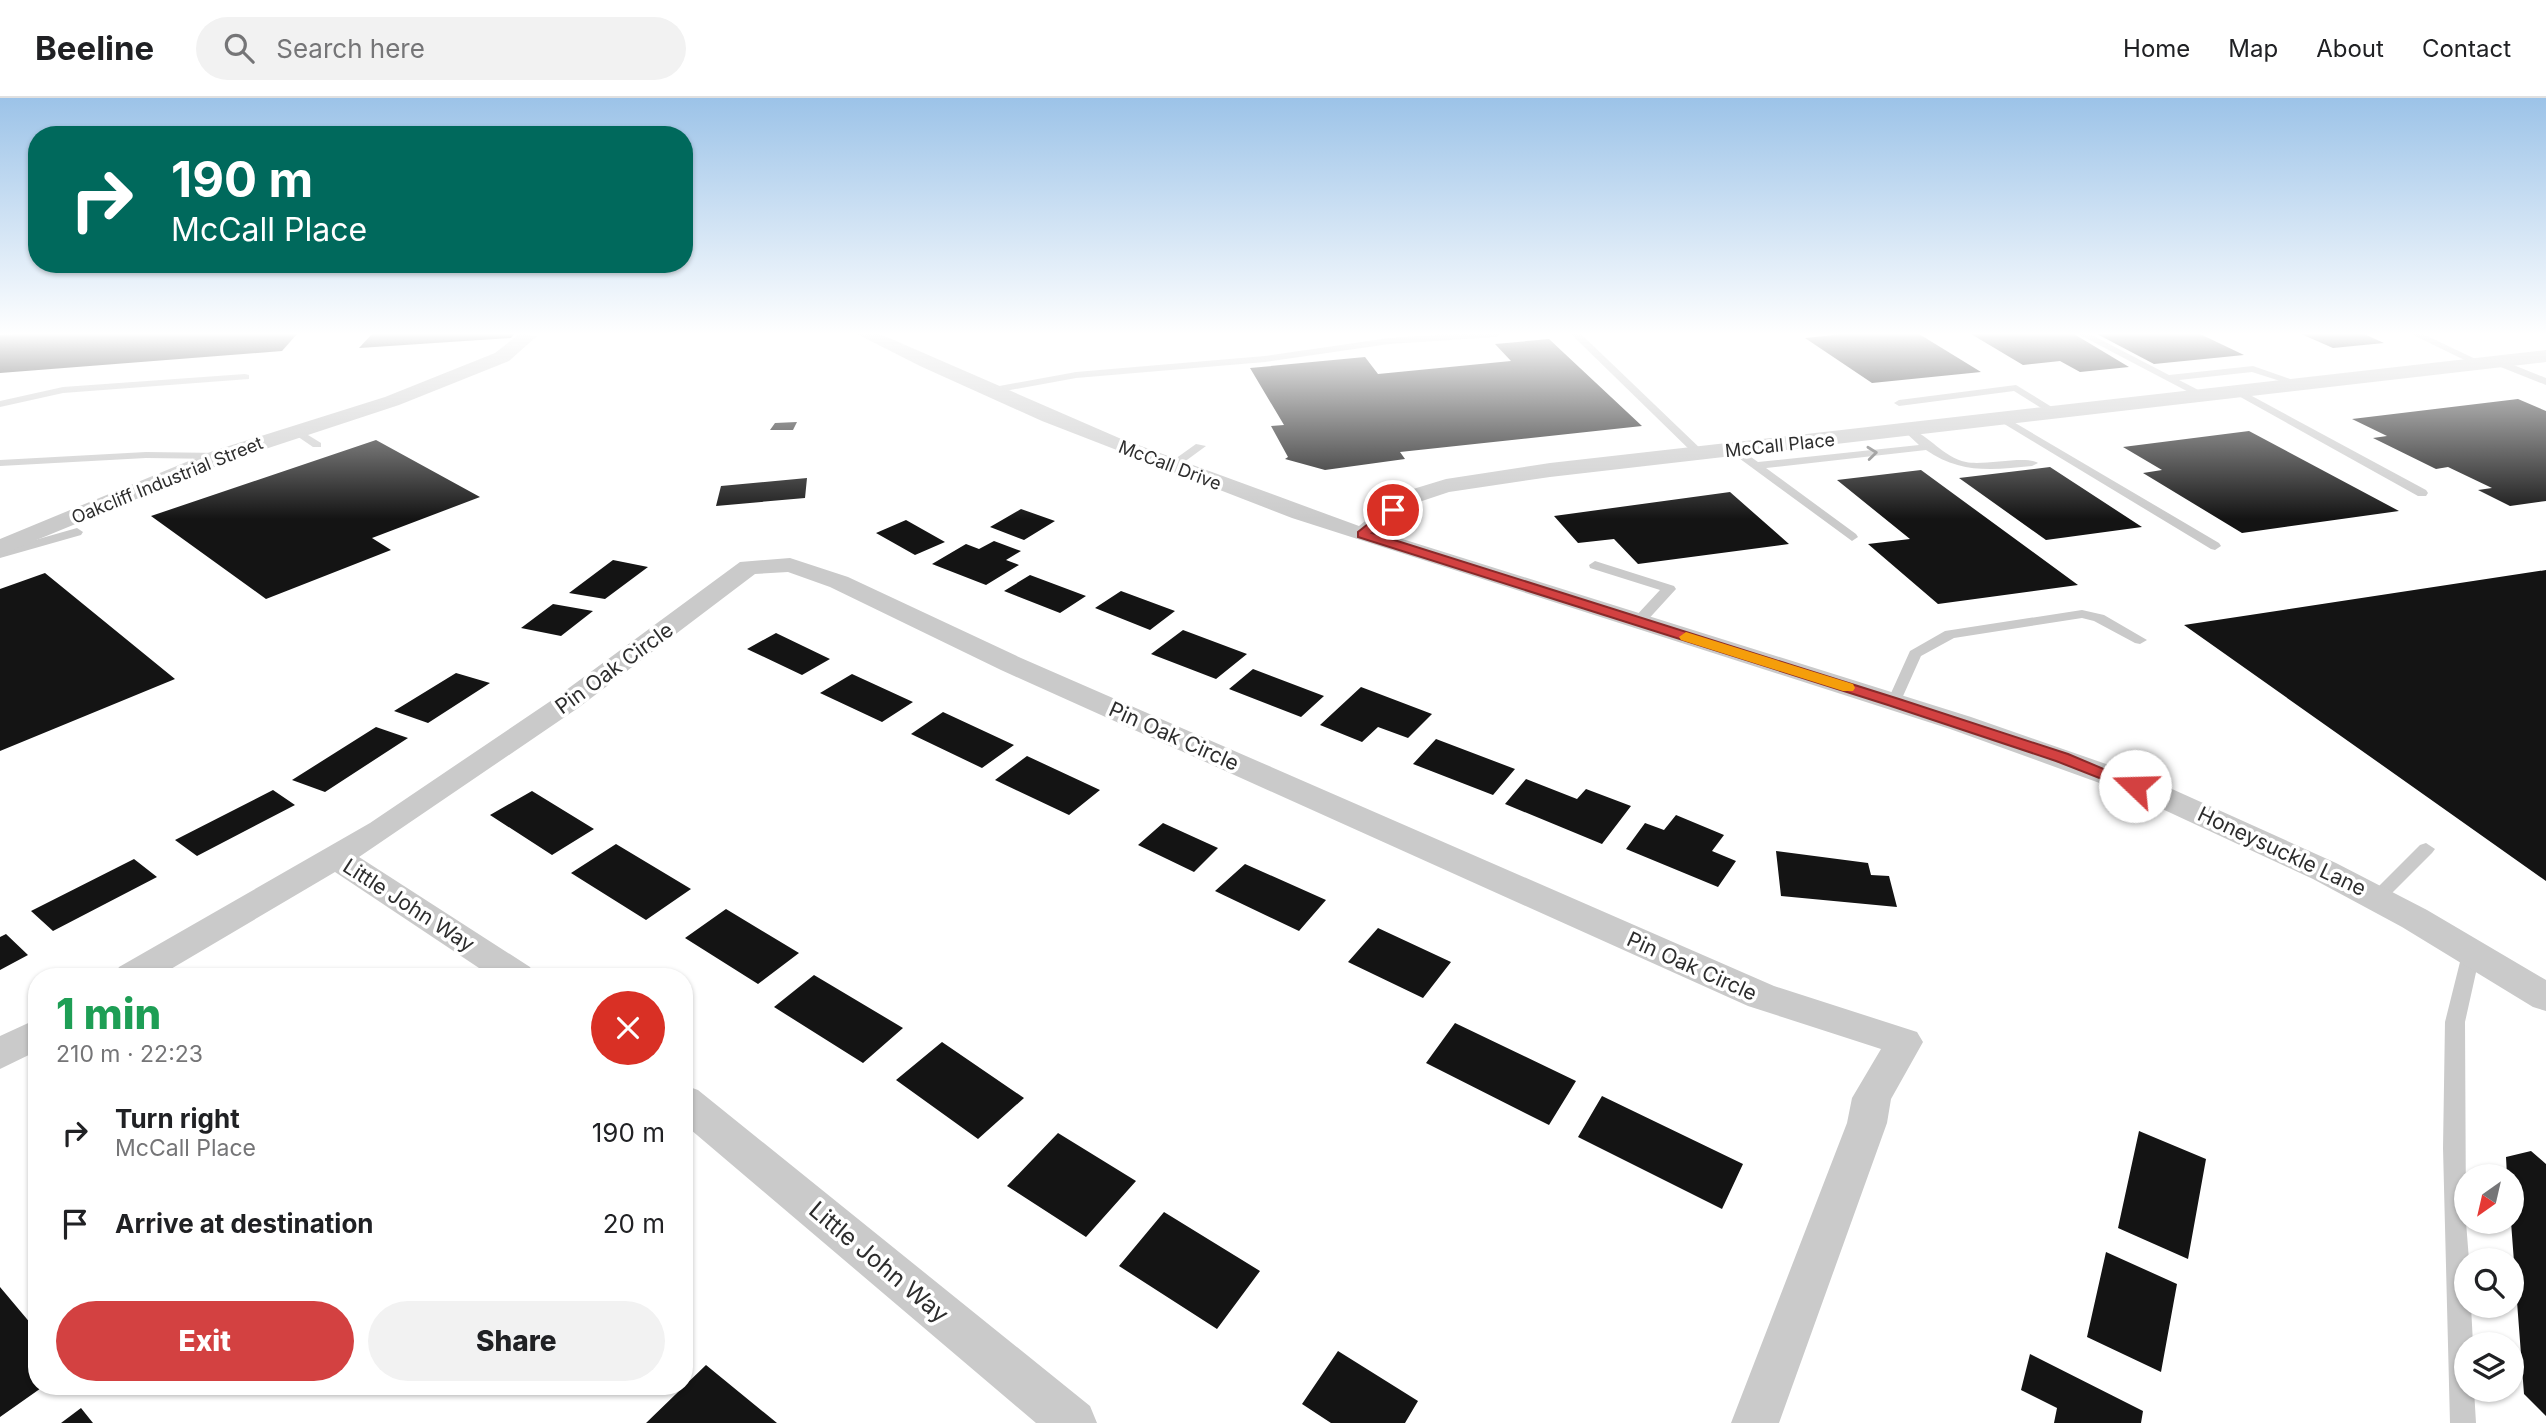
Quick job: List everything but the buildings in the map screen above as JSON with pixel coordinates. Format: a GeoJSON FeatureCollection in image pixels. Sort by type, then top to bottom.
{"type":"FeatureCollection","features":[{"type":"Feature","properties":{"kind":"street","name":"Oakcliff Industrial Street"},"geometry":{"type":"LineString","coordinates":[[0,548],[221,456],[405,396]]}},
{"type":"Feature","properties":{"kind":"street","name":"McCall Drive"},"geometry":{"type":"LineString","coordinates":[[1008,396],[1172,466],[1363,534]]}},
{"type":"Feature","properties":{"kind":"street","name":"McCall Place"},"geometry":{"type":"LineString","coordinates":[[1363,534],[1408,498],[1446,486],[2211,396]]}},
{"type":"Feature","properties":{"kind":"street","name":"Honeysuckle Lane"},"geometry":{"type":"LineString","coordinates":[[1363,534],[1894,702],[2062,758],[2184,805],[2378,897],[2472,950],[2546,998]]}},
{"type":"Feature","properties":{"kind":"street","name":"Pin Oak Circle"},"geometry":{"type":"LineString","coordinates":[[146,968],[381,830],[568,702],[749,567],[790,565],[839,582],[1011,664],[1761,996],[1904,1041],[1872,1098],[1867,1123],[1755,1423]]}},
{"type":"Feature","properties":{"kind":"street","name":"Little John Way"},"geometry":{"type":"LineString","coordinates":[[336,857],[505,968]]}},
{"type":"Feature","properties":{"kind":"street"},"geometry":{"type":"LineString","coordinates":[[0,1054],[28,1038]]}},
{"type":"Feature","properties":{"kind":"street","name":"Little John Way"},"geometry":{"type":"LineString","coordinates":[[693,1108],[1073,1423]]}},
{"type":"Feature","properties":{"kind":"lane"},"geometry":{"type":"LineString","coordinates":[[0,404],[37,396]]}},
{"type":"Feature","properties":{"kind":"lane"},"geometry":{"type":"LineString","coordinates":[[1640,396],[1700,454]]}},
{"type":"Feature","properties":{"kind":"lane"},"geometry":{"type":"LineString","coordinates":[[1899,403],[1955,396]]}},
{"type":"Feature","properties":{"kind":"lane"},"geometry":{"type":"LineString","coordinates":[[2029,396],[2058,414]]}},
{"type":"Feature","properties":{"kind":"lane"},"geometry":{"type":"LineString","coordinates":[[2246,396],[2422,492]]}},
{"type":"Feature","properties":{"kind":"lane"},"geometry":{"type":"LineString","coordinates":[[2005,420],[2215,546]]}},
{"type":"Feature","properties":{"kind":"lane"},"geometry":{"type":"LineString","coordinates":[[295,430],[317,445]]}},
{"type":"Feature","properties":{"kind":"lane"},"geometry":{"type":"LineString","coordinates":[[1909,431],[1947,461],[1970,468],[2032,463]]}},
{"type":"Feature","properties":{"kind":"lane"},"geometry":{"type":"LineString","coordinates":[[1172,466],[1200,446]]}},
{"type":"Feature","properties":{"kind":"lane"},"geometry":{"type":"LineString","coordinates":[[1755,466],[1927,447]]}},
{"type":"Feature","properties":{"kind":"lane"},"geometry":{"type":"LineString","coordinates":[[1734,450],[1852,537]]}},
{"type":"Feature","properties":{"kind":"lane"},"geometry":{"type":"LineString","coordinates":[[0,463],[146,455],[221,456]]}},
{"type":"Feature","properties":{"kind":"lane"},"geometry":{"type":"LineString","coordinates":[[0,554],[77,532]]}},
{"type":"Feature","properties":{"kind":"lane"},"geometry":{"type":"LineString","coordinates":[[1595,565],[1669,589],[1639,621]]}},
{"type":"Feature","properties":{"kind":"lane"},"geometry":{"type":"LineString","coordinates":[[1894,702],[1915,654],[1950,634],[2082,614],[2099,618],[2140,640]]}},
{"type":"Feature","properties":{"kind":"lane"},"geometry":{"type":"LineString","coordinates":[[2378,897],[2426,849]]}},
{"type":"Feature","properties":{"kind":"lane"},"geometry":{"type":"LineString","coordinates":[[2463,1423],[2454,1148],[2455,1022],[2472,950]]}},
{"type":"Feature","properties":{"kind":"slow traffic"},"geometry":{"type":"LineString","coordinates":[[1686,637],[1848,688]]}},
{"type":"Feature","properties":{"kind":"route"},"geometry":{"type":"LineString","coordinates":[[1393,510],[1363,534],[1894,702],[2062,758],[2135,786]]}}]}
